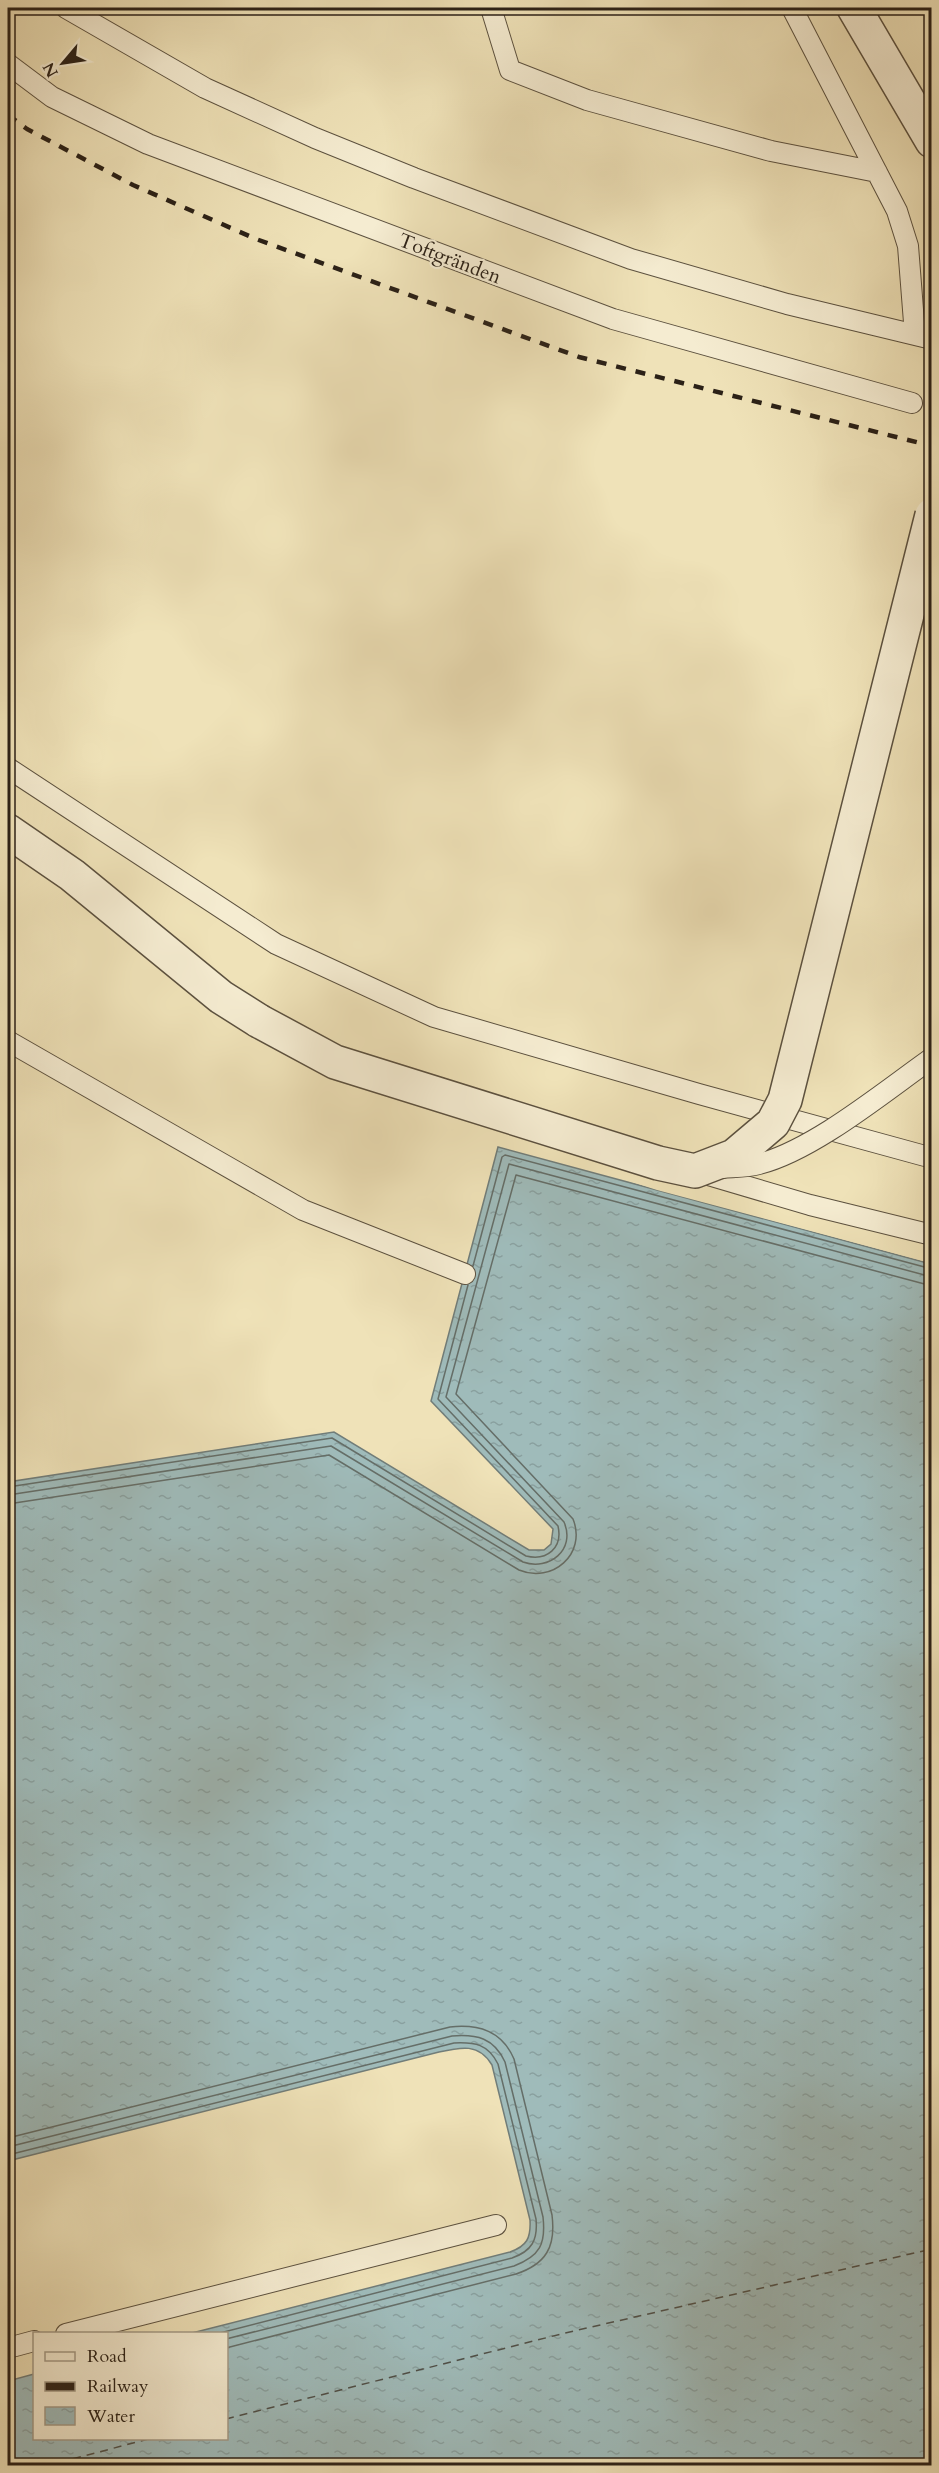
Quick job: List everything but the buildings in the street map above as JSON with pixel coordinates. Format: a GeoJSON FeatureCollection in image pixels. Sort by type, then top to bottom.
{"type":"FeatureCollection","features":[{"type":"Feature","properties":{"kind":"street"},"geometry":{"type":"LineString","coordinates":[[854,8],[932,141]]}},
{"type":"Feature","properties":{"kind":"street"},"geometry":{"type":"LineString","coordinates":[[8,831],[72,875],[220,997],[335,1062],[658,1163],[695,1171],[734,1156],[773,1122],[785,1100],[932,515]]}},
{"type":"Feature","properties":{"kind":"lane"},"geometry":{"type":"LineString","coordinates":[[66,8],[205,88],[315,138],[414,177],[631,259],[788,304],[923,337],[908,246],[897,211],[792,8]]}},
{"type":"Feature","properties":{"kind":"lane"},"geometry":{"type":"LineString","coordinates":[[491,8],[510,70],[610,107],[771,151],[877,172]]}},
{"type":"Feature","properties":{"kind":"lane","name":"Toftgränden"},"geometry":{"type":"LineString","coordinates":[[8,64],[52,98],[148,144],[613,319],[912,403]]}},
{"type":"Feature","properties":{"kind":"lane"},"geometry":{"type":"LineString","coordinates":[[8,768],[276,944],[434,1017],[722,1101],[925,1156],[932,1155]]}},
{"type":"Feature","properties":{"kind":"lane"},"geometry":{"type":"LineString","coordinates":[[8,1041],[303,1210],[465,1274]]}},
{"type":"Feature","properties":{"kind":"lane"},"geometry":{"type":"LineString","coordinates":[[695,1171],[758,1165],[788,1154],[844,1121],[932,1058]]}},
{"type":"Feature","properties":{"kind":"lane"},"geometry":{"type":"LineString","coordinates":[[695,1171],[810,1205],[932,1235]]}},
{"type":"Feature","properties":{"kind":"lane"},"geometry":{"type":"LineString","coordinates":[[74,2332],[496,2225]]}},
{"type":"Feature","properties":{"kind":"lane"},"geometry":{"type":"LineString","coordinates":[[8,2348],[33,2341]]}},
{"type":"Feature","properties":{"kind":"water"},"geometry":{"type":"Polygon","coordinates":[[[498,1147],[931,1264],[931,2465],[8,2465],[8,2381],[33,2374],[33,2440],[228,2440],[228,2332],[196,2332],[510,2252],[524,2244],[529,2236],[530,2220],[492,2065],[481,2053],[469,2048],[439,2052],[8,2161],[8,1482],[334,1432],[529,1550],[544,1550],[551,1544],[553,1529],[431,1401],[498,1147]]]}},
{"type":"Feature","properties":{"kind":"pier"},"geometry":{"type":"Polygon","coordinates":[[[601,1172],[932,1261],[931,1263],[657,1190],[601,1172]]]}},
{"type":"Feature","properties":{"kind":"ferry route"},"geometry":{"type":"LineString","coordinates":[[228,2418],[565,2333],[932,2249]]}},
{"type":"Feature","properties":{"kind":"ferry route"},"geometry":{"type":"LineString","coordinates":[[46,2466],[144,2440]]}},
{"type":"Feature","properties":{"kind":"railway"},"geometry":{"type":"LineString","coordinates":[[8,115],[27,129],[133,185],[256,239],[579,357],[932,446]]}}]}
